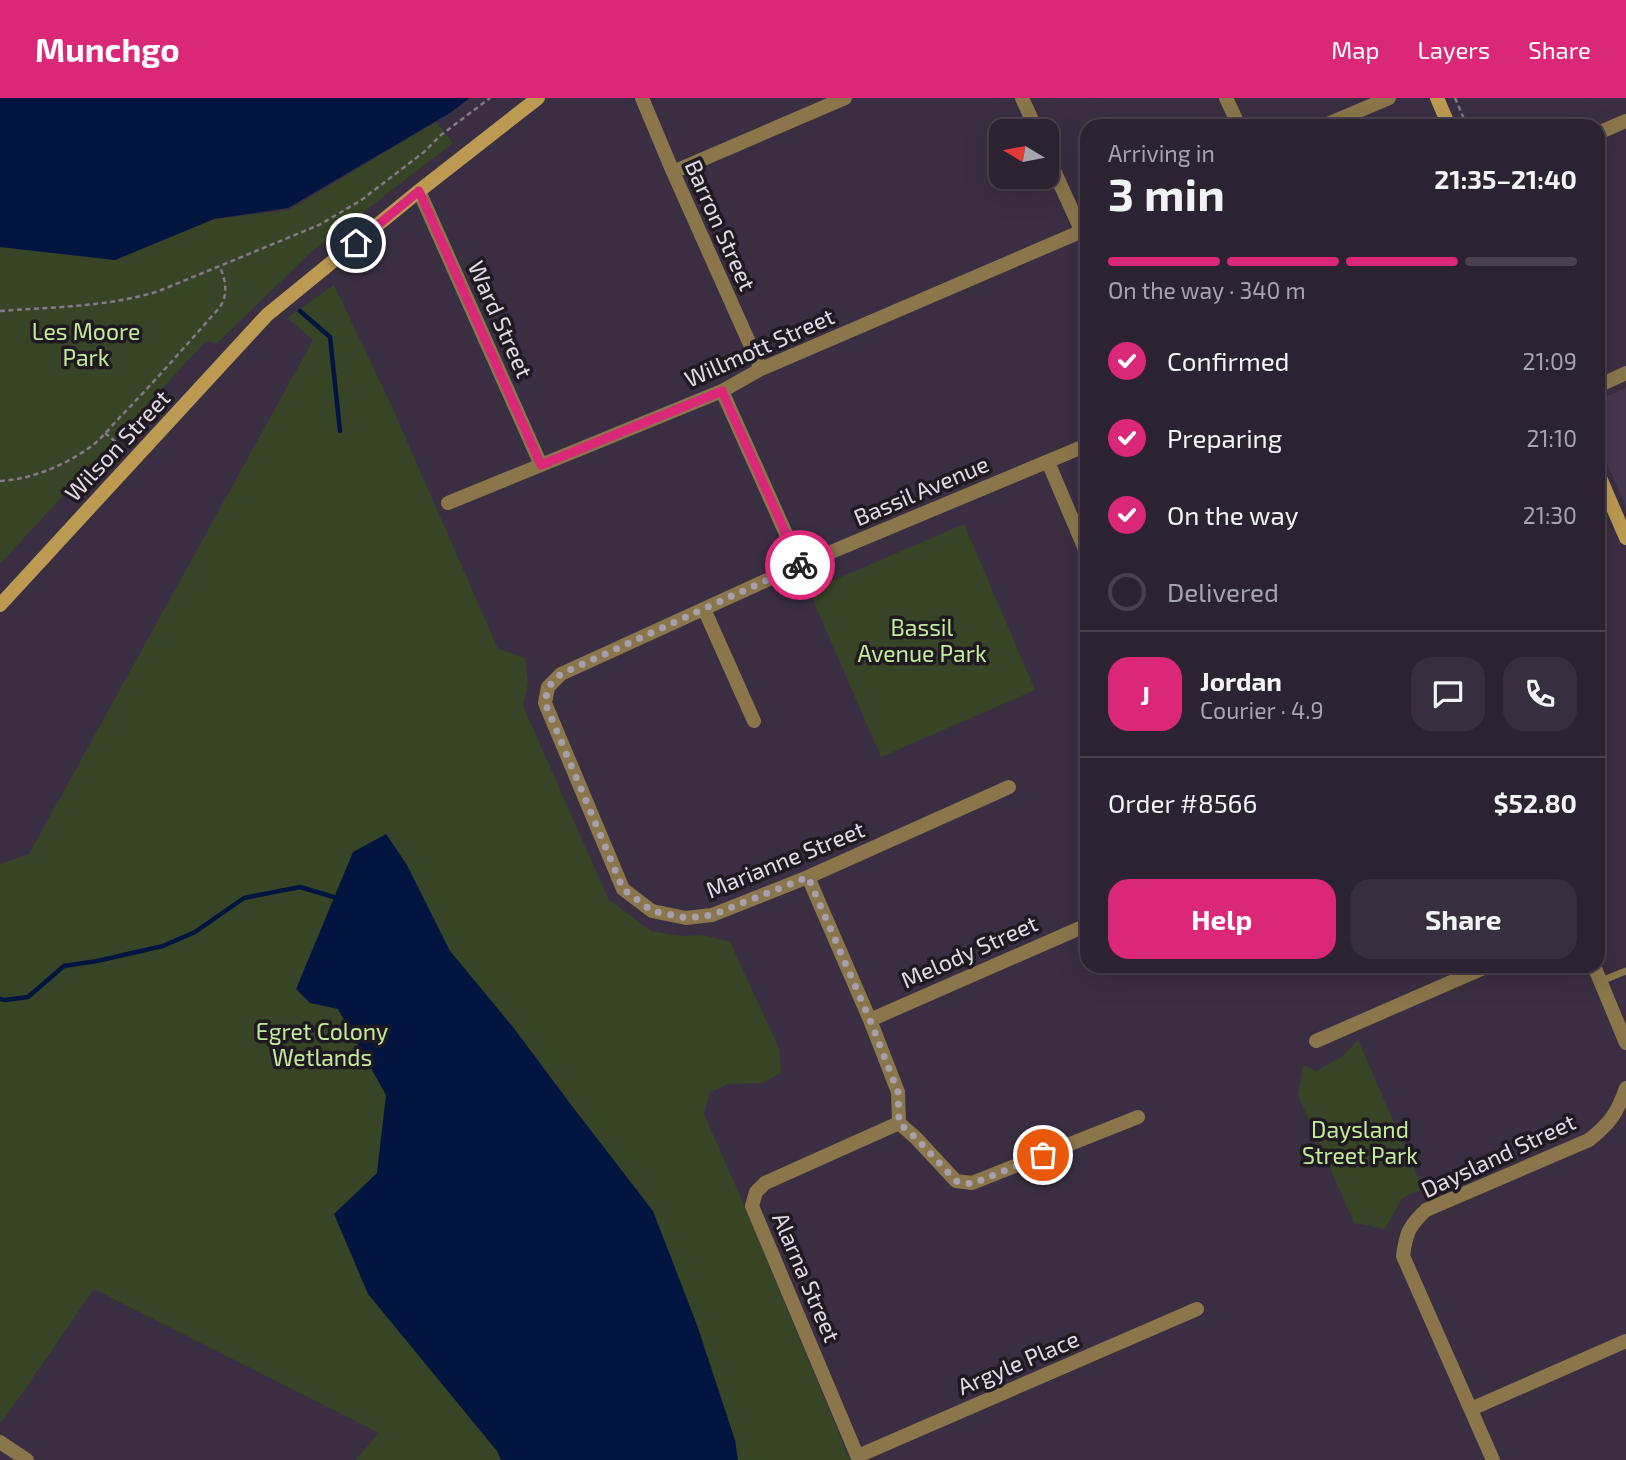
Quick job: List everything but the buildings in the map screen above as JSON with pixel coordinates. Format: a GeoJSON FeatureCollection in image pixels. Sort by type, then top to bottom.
{"type":"FeatureCollection","features":[{"type":"Feature","properties":{"kind":"street","name":"Wilson Street"},"geometry":{"type":"LineString","coordinates":[[0,605],[267,315],[538,98]]}},
{"type":"Feature","properties":{"kind":"street","name":"Barron Street"},"geometry":{"type":"LineString","coordinates":[[642,98],[761,369]]}},
{"type":"Feature","properties":{"kind":"street"},"geometry":{"type":"LineString","coordinates":[[673,172],[845,98]]}},
{"type":"Feature","properties":{"kind":"street"},"geometry":{"type":"LineString","coordinates":[[1022,98],[1032,119]]}},
{"type":"Feature","properties":{"kind":"street"},"geometry":{"type":"LineString","coordinates":[[1226,98],[1236,119]]}},
{"type":"Feature","properties":{"kind":"street"},"geometry":{"type":"LineString","coordinates":[[1340,119],[1389,98]]}},
{"type":"Feature","properties":{"kind":"street"},"geometry":{"type":"LineString","coordinates":[[1437,98],[1446,119]]}},
{"type":"Feature","properties":{"kind":"street"},"geometry":{"type":"LineString","coordinates":[[1605,131],[1626,121]]}},
{"type":"Feature","properties":{"kind":"street"},"geometry":{"type":"LineString","coordinates":[[1059,180],[1080,223]]}},
{"type":"Feature","properties":{"kind":"street","name":"Ward Street"},"geometry":{"type":"LineString","coordinates":[[419,191],[541,465]]}},
{"type":"Feature","properties":{"kind":"street","name":"Willmott Street"},"geometry":{"type":"LineString","coordinates":[[448,503],[722,391],[761,369],[1080,233]]}},
{"type":"Feature","properties":{"kind":"street"},"geometry":{"type":"LineString","coordinates":[[1605,383],[1626,373]]}},
{"type":"Feature","properties":{"kind":"street"},"geometry":{"type":"LineString","coordinates":[[722,391],[800,565]]}},
{"type":"Feature","properties":{"kind":"street","name":"Bassil Avenue"},"geometry":{"type":"LineString","coordinates":[[548,687],[561,674],[800,565],[1080,448]]}},
{"type":"Feature","properties":{"kind":"street"},"geometry":{"type":"LineString","coordinates":[[1048,462],[1080,537]]}},
{"type":"Feature","properties":{"kind":"street"},"geometry":{"type":"LineString","coordinates":[[1605,489],[1626,538]]}},
{"type":"Feature","properties":{"kind":"street"},"geometry":{"type":"LineString","coordinates":[[705,609],[754,721]]}},
{"type":"Feature","properties":{"kind":"street","name":"Marianne Street"},"geometry":{"type":"LineString","coordinates":[[548,687],[545,703],[623,889],[652,911],[686,918],[712,915],[808,877],[1009,787]]}},
{"type":"Feature","properties":{"kind":"street"},"geometry":{"type":"LineString","coordinates":[[808,877],[898,1092],[899,1123],[956,1181],[972,1184],[1138,1117]]}},
{"type":"Feature","properties":{"kind":"street","name":"Melody Street"},"geometry":{"type":"LineString","coordinates":[[870,1020],[1080,928]]}},
{"type":"Feature","properties":{"kind":"street"},"geometry":{"type":"LineString","coordinates":[[1315,1041],[1472,973]]}},
{"type":"Feature","properties":{"kind":"street"},"geometry":{"type":"LineString","coordinates":[[1597,973],[1626,1043]]}},
{"type":"Feature","properties":{"kind":"street","name":"Daysland Street"},"geometry":{"type":"LineString","coordinates":[[1493,1460],[1404,1256],[1405,1237],[1426,1210],[1589,1140],[1607,1126],[1619,1108],[1626,1088]]}},
{"type":"Feature","properties":{"kind":"street","name":"Alarna Street"},"geometry":{"type":"LineString","coordinates":[[859,1458],[752,1206],[756,1192],[765,1183],[899,1123]]}},
{"type":"Feature","properties":{"kind":"street","name":"Argyle Place"},"geometry":{"type":"LineString","coordinates":[[859,1458],[1197,1309]]}},
{"type":"Feature","properties":{"kind":"street"},"geometry":{"type":"LineString","coordinates":[[1471,1409],[1626,1341]]}},
{"type":"Feature","properties":{"kind":"street"},"geometry":{"type":"LineString","coordinates":[[0,1442],[27,1460]]}},
{"type":"Feature","properties":{"kind":"lane"},"geometry":{"type":"LineString","coordinates":[[1601,981],[1626,971]]}},
{"type":"Feature","properties":{"kind":"path"},"geometry":{"type":"LineString","coordinates":[[0,311],[134,299],[319,225],[360,201],[490,98]]}},
{"type":"Feature","properties":{"kind":"path"},"geometry":{"type":"LineString","coordinates":[[1455,98],[1464,119]]}},
{"type":"Feature","properties":{"kind":"path"},"geometry":{"type":"LineString","coordinates":[[0,481],[43,472],[90,447],[105,433],[225,300],[226,281],[220,266]]}},
{"type":"Feature","properties":{"kind":"path"},"geometry":{"type":"LineString","coordinates":[[105,433],[122,447]]}},
{"type":"Feature","properties":{"kind":"shaded area"},"geometry":{"type":"Polygon","coordinates":[[[1626,388],[1626,506],[1605,459],[1605,397],[1626,388]]]}},
{"type":"Feature","properties":{"kind":"green space","name":"Les Moore Park"},"geometry":{"type":"Polygon","coordinates":[[[436,122],[453,143],[310,253],[217,343],[206,341],[0,564],[0,247],[115,260],[214,219],[289,210],[436,122]]]}},
{"type":"Feature","properties":{"kind":"green space","name":"Egret Colony Wetlands"},"geometry":{"type":"Polygon","coordinates":[[[334,285],[392,407],[498,649],[525,658],[528,683],[523,706],[609,900],[651,931],[682,936],[703,935],[730,942],[779,1048],[781,1073],[762,1083],[728,1084],[709,1093],[704,1114],[850,1460],[355,1460],[379,1433],[94,1289],[2,1422],[0,1421],[0,864],[29,854],[313,340],[287,318],[334,285]]]}},
{"type":"Feature","properties":{"kind":"green space","name":"Bassil Avenue Park"},"geometry":{"type":"Polygon","coordinates":[[[964,524],[1035,690],[881,757],[809,591],[964,524]]]}},
{"type":"Feature","properties":{"kind":"green space","name":"Daysland Street Park"},"geometry":{"type":"Polygon","coordinates":[[[1358,1040],[1423,1189],[1402,1198],[1385,1229],[1354,1223],[1298,1095],[1303,1065],[1316,1071],[1340,1058],[1358,1040]]]}},
{"type":"Feature","properties":{"kind":"water"},"geometry":{"type":"Polygon","coordinates":[[[0,98],[470,98],[450,113],[288,208],[214,219],[115,260],[0,247],[0,98]]]}},
{"type":"Feature","properties":{"kind":"water"},"geometry":{"type":"Polygon","coordinates":[[[386,834],[407,865],[450,951],[513,1027],[653,1211],[697,1325],[735,1440],[738,1460],[501,1460],[497,1451],[368,1294],[334,1214],[377,1173],[386,1095],[338,1009],[310,1003],[296,989],[353,852],[386,834]]]}},
{"type":"Feature","properties":{"kind":"waterway"},"geometry":{"type":"LineString","coordinates":[[300,311],[330,337],[340,431]]}},
{"type":"Feature","properties":{"kind":"waterway"},"geometry":{"type":"LineString","coordinates":[[0,999],[28,997],[64,966],[163,946],[195,932],[244,898],[300,887],[337,898]]}},
{"type":"Feature","properties":{"kind":"way so far"},"geometry":{"type":"LineString","coordinates":[[800,565],[561,674],[548,687],[545,703],[623,889],[652,911],[686,918],[712,915],[808,877],[898,1092],[899,1123],[956,1181],[972,1184],[1043,1155]]}},
{"type":"Feature","properties":{"kind":"route"},"geometry":{"type":"LineString","coordinates":[[356,243],[419,191],[541,465],[722,391],[800,565]]}}]}
